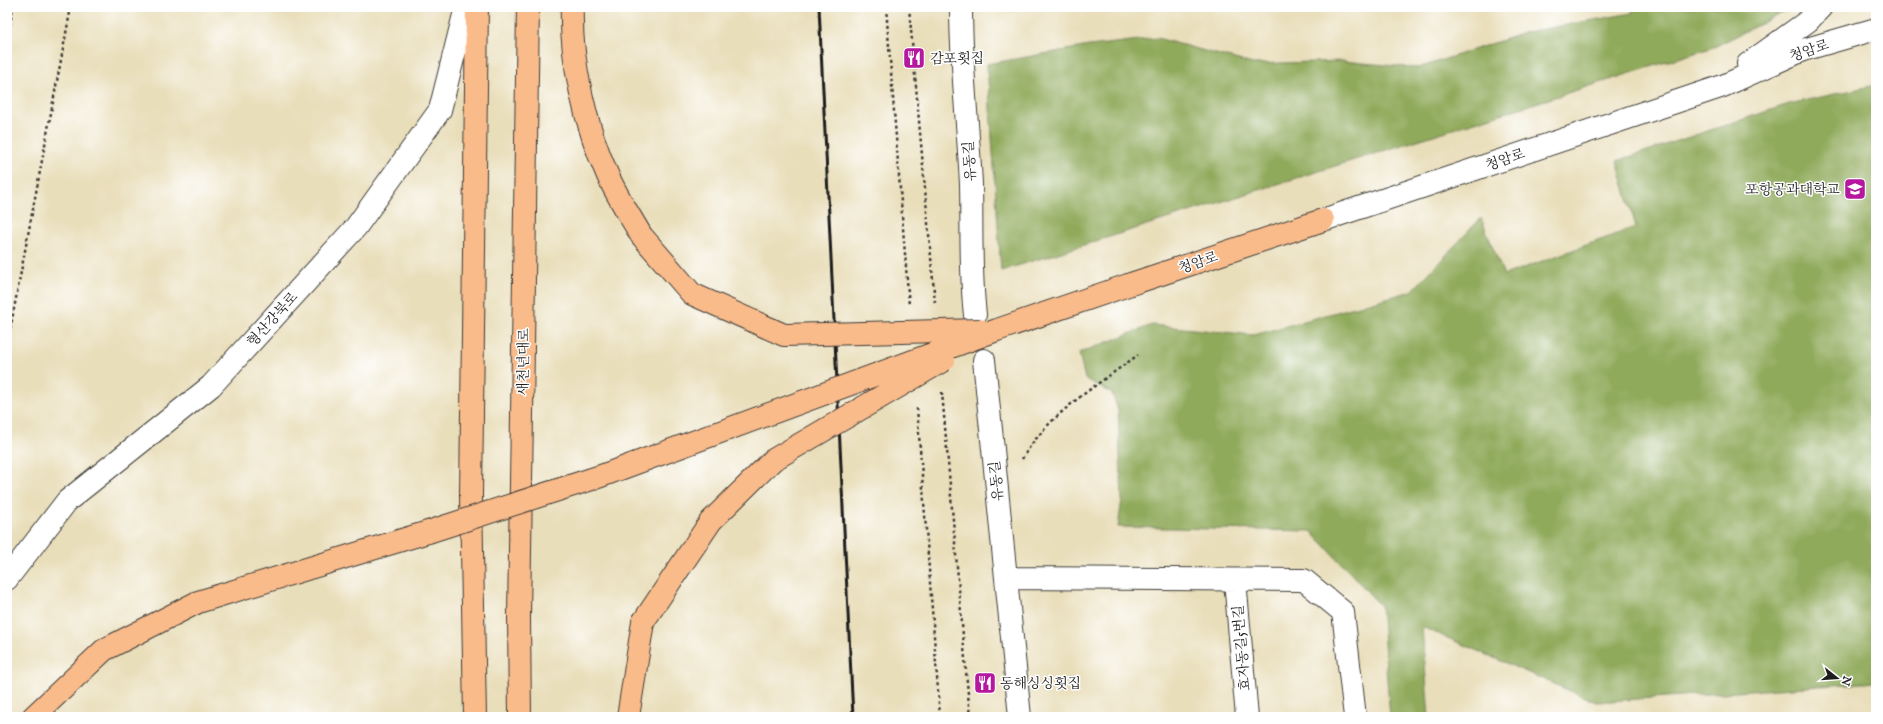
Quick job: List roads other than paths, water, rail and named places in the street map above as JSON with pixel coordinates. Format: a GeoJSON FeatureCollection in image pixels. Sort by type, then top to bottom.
{"type":"FeatureCollection","features":[{"type":"Feature","properties":{"kind":"main road"},"geometry":{"type":"LineString","coordinates":[[474,717],[471,495],[477,7]]}},
{"type":"Feature","properties":{"kind":"main road","name":"새천년대로"},"geometry":{"type":"LineString","coordinates":[[520,717],[519,618],[528,7]]}},
{"type":"Feature","properties":{"kind":"main road"},"geometry":{"type":"LineString","coordinates":[[572,7],[571,32],[586,118],[608,177],[641,235],[692,294],[784,335],[997,330]]}},
{"type":"Feature","properties":{"kind":"main road","name":"청암로"},"geometry":{"type":"LineString","coordinates":[[997,330],[1323,220]]}},
{"type":"Feature","properties":{"kind":"main road"},"geometry":{"type":"LineString","coordinates":[[33,717],[104,650],[198,602],[428,532],[601,476],[997,330]]}},
{"type":"Feature","properties":{"kind":"main road"},"geometry":{"type":"LineString","coordinates":[[628,717],[643,622],[711,521],[773,460],[997,330]]}},
{"type":"Feature","properties":{"kind":"street","name":"형산강북로"},"geometry":{"type":"LineString","coordinates":[[7,579],[67,501],[211,386],[356,227],[440,110],[466,7]]}},
{"type":"Feature","properties":{"kind":"street","name":"유동길"},"geometry":{"type":"LineString","coordinates":[[960,7],[970,184],[972,273],[975,315]]}},
{"type":"Feature","properties":{"kind":"street"},"geometry":{"type":"LineString","coordinates":[[1723,86],[1733,75],[1808,21],[1821,7]]}},
{"type":"Feature","properties":{"kind":"street","name":"청암로"},"geometry":{"type":"LineString","coordinates":[[1323,220],[1723,86],[1803,50],[1876,29]]}},
{"type":"Feature","properties":{"kind":"street","name":"유동길"},"geometry":{"type":"LineString","coordinates":[[984,360],[1020,717]]}},
{"type":"Feature","properties":{"kind":"street"},"geometry":{"type":"LineString","coordinates":[[1006,578],[1304,580],[1343,612],[1354,717]]}},
{"type":"Feature","properties":{"kind":"street","name":"효자동길5번길"},"geometry":{"type":"LineString","coordinates":[[1235,580],[1247,717]]}},
{"type":"Feature","properties":{"kind":"railway"},"geometry":{"type":"LineString","coordinates":[[819,7],[853,717]]}},
{"type":"Feature","properties":{"kind":"place","name":"감포횟집"},"geometry":{"type":"Point","coordinates":[914,58]}},
{"type":"Feature","properties":{"kind":"place","name":"포항공과대학교"},"geometry":{"type":"Point","coordinates":[1855,189]}},
{"type":"Feature","properties":{"kind":"place","name":"동해싱싱횟집"},"geometry":{"type":"Point","coordinates":[985,683]}}]}
